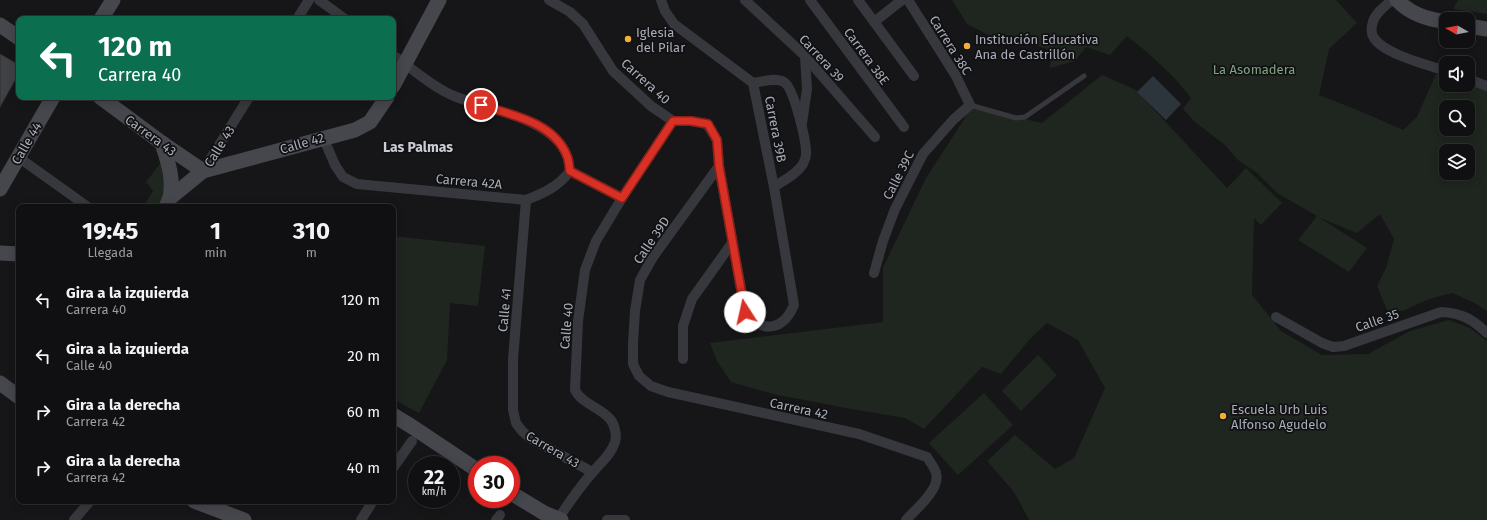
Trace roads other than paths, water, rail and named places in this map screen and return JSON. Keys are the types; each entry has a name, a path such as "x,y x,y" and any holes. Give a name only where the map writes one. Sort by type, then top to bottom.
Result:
{"street":[{"path":"103,16 114,0"},
{"path":"299,16 309,0"},
{"path":"319,0 341,16"},
{"path":"396,72 399,59 439,0"},
{"name":"Carrera 40","path":"548,0 570,12 583,24 614,70 651,106 673,121 691,121 708,124 717,140 719,166 745,312"},
{"name":"Carrera 39B","path":"661,0 665,11 674,24 753,83 774,187 794,305 790,315 782,323 771,327 761,326 751,320 745,312"},
{"name":"Carrera 39","path":"745,0 805,57 875,137"},
{"name":"Carrera 38E","path":"810,0 904,127"},
{"path":"858,0 914,76"},
{"path":"874,22 902,0"},
{"name":"Carrera 38C","path":"908,0 956,76 970,105"},
{"path":"1392,0 1378,13 1372,25 1372,36 1385,48 1410,60 1439,69"},
{"path":"1396,0 1409,11 1423,17 1439,20"},
{"path":"0,25 16,36"},
{"path":"1475,27 1487,29"},
{"path":"802,125 807,89 805,57"},
{"path":"399,59 416,73 453,96 536,124 553,136 562,146 568,157 570,171 622,198"},
{"path":"753,83 777,80 785,83 790,90 802,125 806,156 798,170 774,187"},
{"path":"1475,82 1487,86"},
{"name":"Calle 44","path":"0,189 51,100"},
{"name":"Carrera 43","path":"104,100 203,171"},
{"name":"Calle 43","path":"168,202 203,171 247,100"},
{"name":"Calle 42","path":"203,171 323,137 355,130 370,122 385,100"},
{"name":"Calle 39C","path":"874,273 883,241 895,209 923,154 953,120 970,105"},
{"name":"Calle 40","path":"559,520 592,472 612,450 616,441 612,420 601,410 579,397 575,390 578,321 585,270 596,241 622,198 673,121"},
{"name":"Carrera 42A","path":"323,137 335,165 343,177 357,184 526,200 550,191 563,181 570,171"},
{"path":"162,143 171,171 172,186 168,202"},
{"path":"18,157 84,204"},
{"name":"Calle 39D","path":"633,364 635,311 640,280 653,257 719,166"},
{"name":"Calle 41","path":"516,423 513,410 513,359 526,200"},
{"path":"684,359 683,326 692,300 732,243"},
{"path":"0,252 16,254"},
{"name":"Calle 35","path":"1276,317 1322,343 1333,347 1344,346 1441,312 1453,312 1464,316 1476,323 1487,333"},
{"name":"Carrera 42","path":"633,364 639,376 651,386 668,392 859,434 927,457 937,479 930,495 906,520"},
{"path":"0,383 16,395"},
{"path":"396,418 468,464"},
{"name":"Carrera 43","path":"516,423 530,438 592,472"},
{"path":"396,464 412,442"},
{"path":"520,498 559,520"},
{"path":"74,520 87,504"},
{"path":"202,504 244,520"},
{"path":"361,520 371,504"},
{"path":"609,520 625,520"}],"lane":[{"path":"970,105 1016,118 1025,118 1084,76"}],"place":[{"name":"Iglesia del Pilar","path":"628,39"},
{"name":"Institución Educativa Ana de Castrillón","path":"967,46"},
{"name":"Escuela Urb Luis Alfonso Agudelo","path":"1223,416"}],"district":[{"name":"Las Palmas","path":"418,147"}],"park label":[{"name":"La Asomadera","path":"1254,69"}]}
